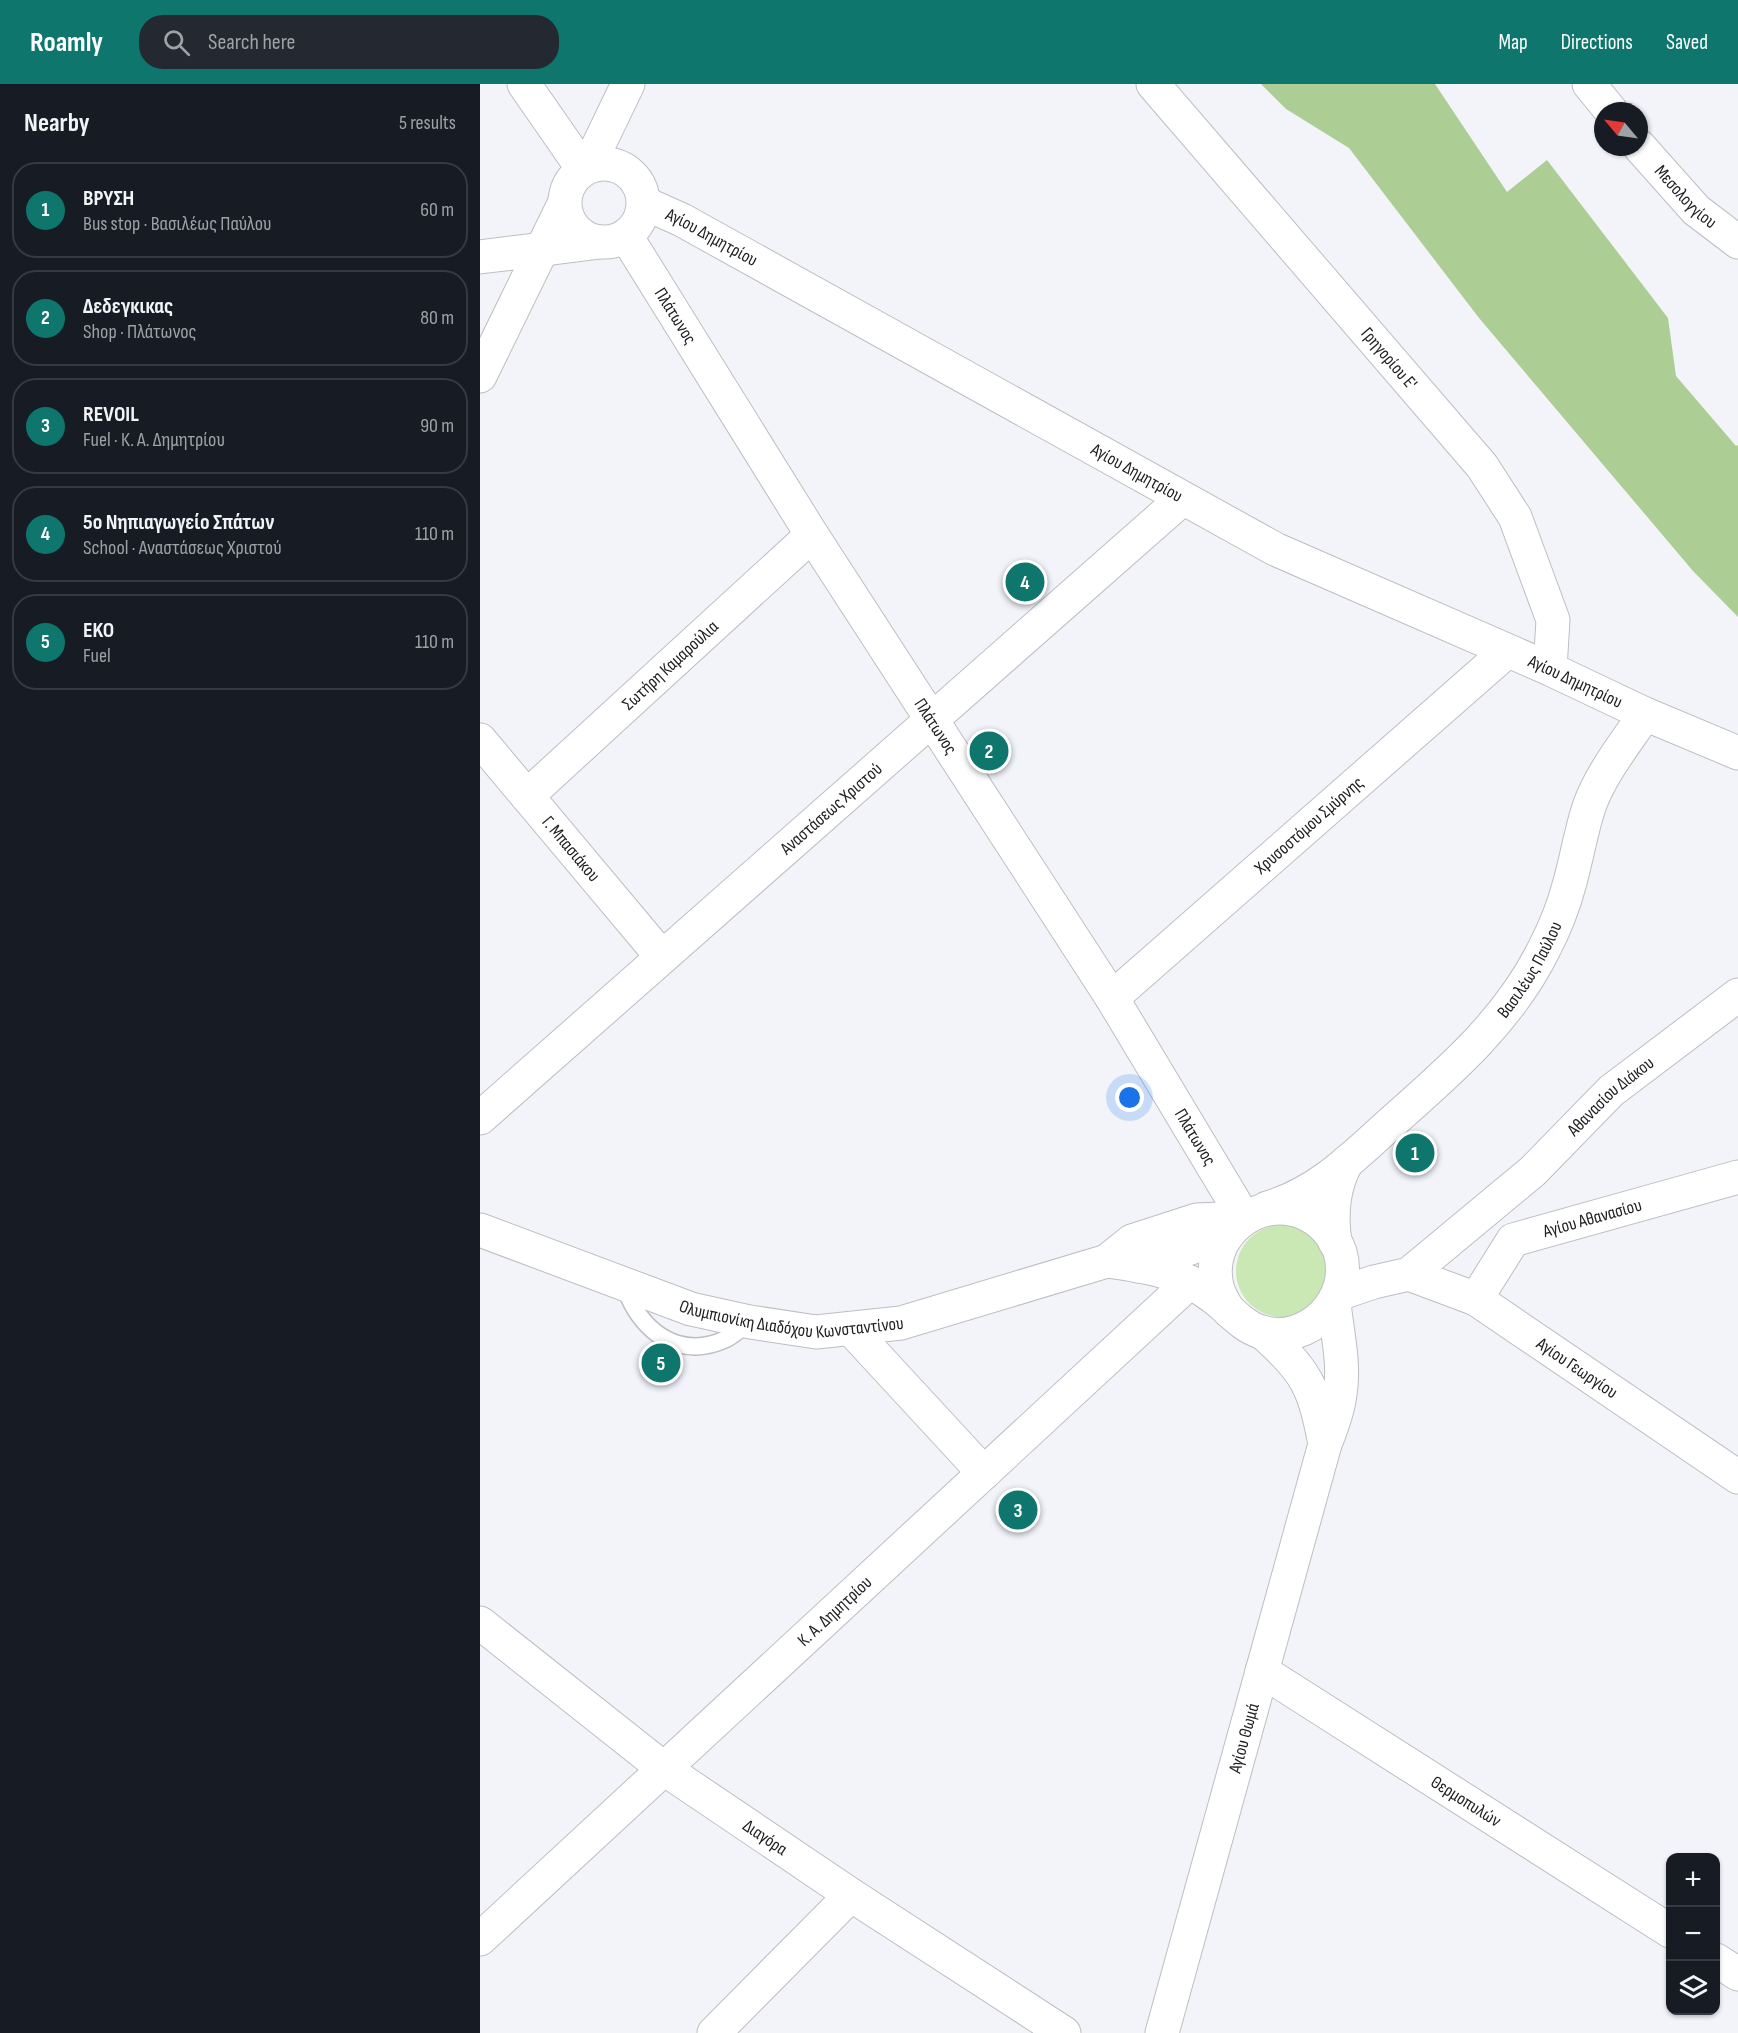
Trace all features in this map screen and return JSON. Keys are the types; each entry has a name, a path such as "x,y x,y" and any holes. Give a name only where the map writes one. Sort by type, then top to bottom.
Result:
{"street":[{"path":"524,84 586,168"},
{"path":"613,239 589,239 571,225 564,204 565,194 570,184 586,168 628,84"},
{"name":"Γρηγορίου Ε'","path":"1153,84 1482,466 1515,517 1553,620 1550,669"},
{"path":"1589,84 1604,102"},
{"name":"Μεσολογγίου","path":"1647,156 1696,210 1738,242"},
{"path":"480,257 613,239 636,227 644,202 642,190 635,178 628,171 609,164 586,168"},
{"name":"Αγίου Δημητρίου","path":"644,202 682,220 1275,549 1506,652 1550,669 1645,714"},
{"path":"480,376 564,204"},
{"name":"Πλάτωνος","path":"613,239 812,535 1112,998 1246,1221"},
{"name":"Αναστάσεως Χριστού","path":"480,1118 1182,499"},
{"name":"Σωτήρη Καμαρούλια","path":"527,796 812,535"},
{"name":"Χρυσοστόμου Σμύρνης","path":"1112,998 1506,652"},
{"path":"1645,714 1725,748 1738,763"},
{"name":"Βασιλέως Παύλου","path":"1197,1220 1246,1221 1314,1188 1347,1162 1465,1056 1491,1027 1522,986 1544,950 1570,883 1589,809 1598,785 1645,714"},
{"name":"Γ. Μπασιάκου","path":"480,740 662,957"},
{"name":"Αθανασίου Διάκου","path":"1335,1300 1347,1291 1409,1274 1533,1171 1611,1091 1738,995"},
{"path":"1123,1263 1158,1269 1190,1282 1215,1299 1238,1320 1262,1332 1287,1334 1309,1327 1327,1313 1342,1281 1342,1267 1332,1212 1341,1172 1347,1162"},
{"name":"Αγίου Αθανασίου","path":"1513,1240 1738,1177"},
{"path":"1476,1299 1513,1240 1492,1205"},
{"path":"1229,1311 1217,1287 1216,1274 1220,1248 1246,1221 1282,1207 1308,1214 1319,1221 1349,1264 1374,1282"},
{"name":"Ολυμπιονίκη Διαδόχου Κωνσταντίνου","path":"1123,1263 1132,1241 1197,1220"},
{"name":"Ολυμπιονίκη Διαδόχου Κωνσταντίνου","path":"480,1230 691,1309 750,1322 816,1332 901,1323 1123,1263 1246,1221"},
{"name":"Αγίου Γεωργίου","path":"1409,1274 1476,1299 1738,1477"},
{"name":"Κ. Α. Δημητρίου","path":"480,1939 1190,1282"},
{"name":"Αγίου Θωμά","path":"1162,2033 1325,1444 1335,1419 1341,1392 1341,1365 1335,1300"},
{"path":"850,1329 984,1473"},
{"name":"Αγίου Θωμά","path":"1262,1332 1300,1369 1307,1380 1319,1412 1325,1444"},
{"name":"Διαγόρα","path":"480,1623 663,1768 851,1895 1065,2033"},
{"name":"Θερμοπυλών","path":"1262,1671 1666,1928"},
{"path":"714,2033 851,1895"},
{"path":"1718,1961 1738,1974"}],"green space":[{"path":"1261,84 1435,84 1507,192 1547,160 1668,318 1676,376 1736,446 1738,445 1738,617 1693,571 1479,318 1349,148 1286,109"},
{"path":"1282,1225 1299,1229 1314,1239 1324,1254 1328,1271 1324,1288 1314,1303 1299,1313 1282,1317 1265,1313 1250,1303 1240,1288 1236,1271 1240,1254 1250,1239 1265,1229"}],"place":[{"name":"5ο Νηπιαγωγείο Σπάτων","path":"1025,582"},
{"name":"Δεδεγκικας","path":"989,751"},
{"name":"ΒΡΥΣΗ","path":"1415,1153"},
{"name":"EKO","path":"661,1363"},
{"name":"REVOIL","path":"1018,1510"}]}
